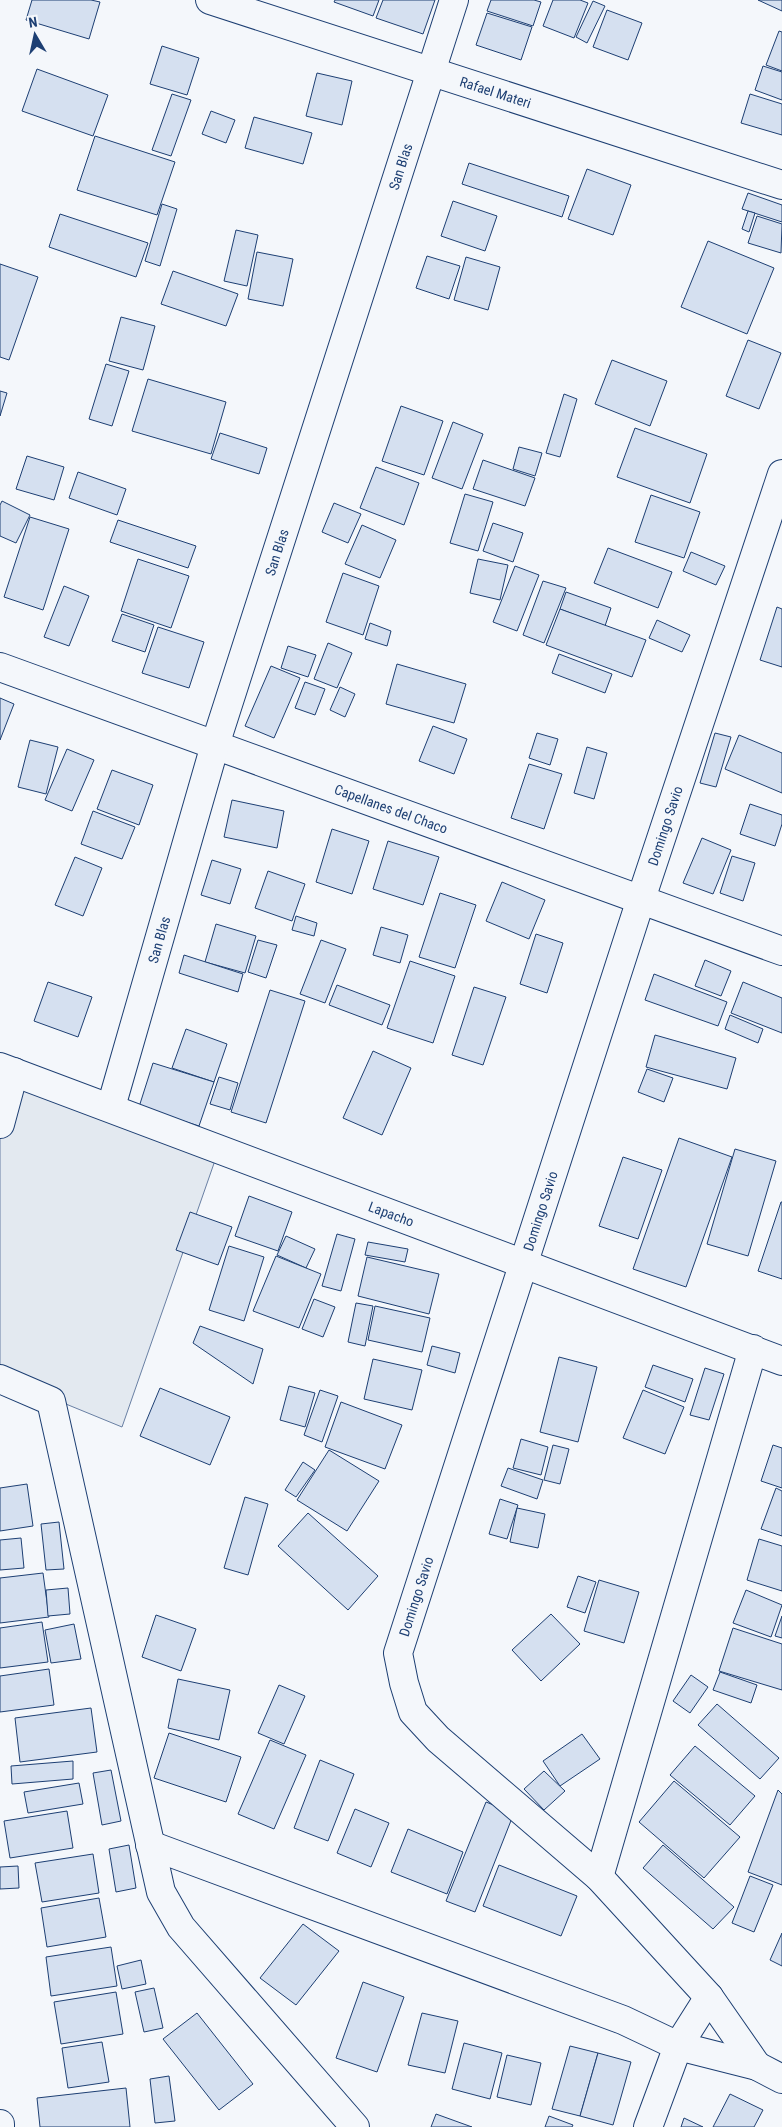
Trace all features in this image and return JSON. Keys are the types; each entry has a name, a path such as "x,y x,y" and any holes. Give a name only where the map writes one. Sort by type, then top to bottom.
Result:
{"street":[{"name":"Rafael Materi","path":"210,0 432,70 782,185"},
{"name":"San Blas","path":"111,1107 215,745 454,0"},
{"name":"Domingo Savio","path":"757,2066 709,1998 599,1877 438,1739 413,1712 404,1683 398,1653 641,899 782,474"},
{"name":"Capellanes del Chaco","path":"0,668 782,951"},
{"name":"Lapacho","path":"7,1069 782,1361"},
{"path":"0,1124 7,1069"},
{"path":"599,1877 753,1350"},
{"path":"0,1379 51,1401 161,1892 181,1928 355,2127"},
{"path":"150,1845 623,2020 678,2046 757,2066 782,2079"},
{"path":"648,2127 678,2046 709,1998"}],"shaded area":[{"path":"14,1072 219,1149 122,1427 0,1377 0,1124"}],"building":[{"path":"32,0 91,0 100,2 89,39 26,20"},
{"path":"335,0 379,0 373,16 334,2"},
{"path":"383,0 435,0 423,34 376,18"},
{"path":"491,0 534,0 541,2 533,26 487,11"},
{"path":"553,0 580,0 588,3 574,38 543,26"},
{"path":"758,0 782,0 782,11"},
{"path":"593,1 605,6 587,43 576,37"},
{"path":"607,10 642,23 628,60 593,47"},
{"path":"487,13 532,27 521,60 476,45"},
{"path":"779,31 782,32 782,71 766,65"},
{"path":"162,46 199,58 187,95 150,84"},
{"path":"763,66 782,72 782,100 755,90"},
{"path":"37,69 108,95 93,136 22,111"},
{"path":"317,73 352,81 342,125 306,116"},
{"path":"172,94 191,100 171,156 152,150"},
{"path":"750,94 782,104 782,135 741,123"},
{"path":"211,111 235,120 226,143 202,134"},
{"path":"254,117 312,133 303,164 245,148"},
{"path":"95,136 175,162 157,215 77,190"},
{"path":"469,163 569,196 562,217 462,184"},
{"path":"587,169 631,185 613,235 568,219"},
{"path":"748,193 782,205 782,222 742,209"},
{"path":"453,201 497,216 485,251 441,236"},
{"path":"162,204 177,209 160,266 145,261"},
{"path":"748,211 755,213 749,232 742,229"},
{"path":"60,214 148,243 136,277 49,247"},
{"path":"757,216 782,224 781,253 748,243"},
{"path":"236,230 258,235 247,286 224,281"},
{"path":"708,241 774,268 747,334 681,307"},
{"path":"257,252 293,259 283,306 248,299"},
{"path":"427,256 460,266 449,299 416,288"},
{"path":"466,257 500,267 488,310 454,300"},
{"path":"0,264 38,277 9,360 0,357"},
{"path":"173,271 238,294 226,326 161,304"},
{"path":"121,317 155,326 143,370 109,361"},
{"path":"748,340 781,353 759,409 726,396"},
{"path":"612,360 667,381 650,426 595,404"},
{"path":"106,364 129,371 112,426 89,419"},
{"path":"148,379 226,402 211,454 132,431"},
{"path":"0,391 7,393 0,416"},
{"path":"564,394 577,399 560,457 546,453"},
{"path":"401,406 443,421 424,475 382,461"},
{"path":"453,422 483,434 462,489 432,478"},
{"path":"635,428 707,454 690,503 617,477"},
{"path":"220,433 267,448 259,474 211,459"},
{"path":"519,447 542,453 535,476 513,469"},
{"path":"27,456 64,467 54,500 16,489"},
{"path":"483,460 535,478 525,506 473,489"},
{"path":"376,467 419,483 404,525 360,508"},
{"path":"78,472 126,489 117,515 69,498"},
{"path":"465,494 493,502 478,551 450,543"},
{"path":"651,495 700,512 684,558 635,542"},
{"path":"2,501 30,515 16,543 0,536 0,505"},
{"path":"334,503 361,514 348,543 322,532"},
{"path":"30,517 69,529 43,610 4,597"},
{"path":"118,520 196,546 188,568 110,542"},
{"path":"493,523 523,533 513,562 483,551"},
{"path":"362,525 396,540 380,578 345,564"},
{"path":"608,548 672,572 658,608 594,583"},
{"path":"691,552 725,566 716,585 683,571"},
{"path":"138,559 189,576 171,628 121,611"},
{"path":"478,559 508,565 500,600 470,593"},
{"path":"515,566 539,575 517,631 493,622"},
{"path":"343,573 379,586 363,635 326,622"},
{"path":"543,581 566,588 544,643 523,635"},
{"path":"64,586 89,596 69,646 44,637"},
{"path":"566,592 611,608 605,626 560,609"},
{"path":"777,607 782,609 782,667 760,660"},
{"path":"560,609 646,640 632,677 546,645"},
{"path":"122,614 154,625 145,652 112,641"},
{"path":"657,620 690,635 682,652 649,638"},
{"path":"370,623 391,631 387,646 365,639"},
{"path":"158,627 204,642 189,688 142,673"},
{"path":"328,643 352,653 337,688 314,679"},
{"path":"288,646 316,655 308,677 281,668"},
{"path":"559,654 612,674 605,693 552,673"},
{"path":"397,664 466,684 454,723 386,704"},
{"path":"271,666 300,678 274,738 245,726"},
{"path":"305,682 325,689 315,715 295,708"},
{"path":"340,687 355,694 345,717 330,710"},
{"path":"0,698 14,704 0,740"},
{"path":"433,726 467,739 454,774 419,761"},
{"path":"537,733 558,739 550,765 529,758"},
{"path":"715,733 731,737 716,787 700,783"},
{"path":"739,735 782,753 782,793 725,769"},
{"path":"30,740 58,747 46,794 18,787"},
{"path":"587,747 607,753 594,799 574,793"},
{"path":"67,749 94,760 72,811 45,800"},
{"path":"529,764 562,774 544,829 511,818"},
{"path":"112,770 153,785 139,825 97,809"},
{"path":"232,800 284,811 277,848 224,837"},
{"path":"750,804 782,815 782,824 775,846 740,834"},
{"path":"93,811 135,827 122,859 81,844"},
{"path":"332,829 369,841 352,894 316,882"},
{"path":"702,838 731,850 713,894 683,883"},
{"path":"388,841 439,857 423,905 373,889"},
{"path":"732,856 755,863 743,901 720,893"},
{"path":"75,857 102,868 83,916 55,905"},
{"path":"212,860 241,869 230,904 201,895"},
{"path":"268,871 305,884 292,921 255,908"},
{"path":"502,882 545,900 529,939 486,921"},
{"path":"440,893 476,905 455,968 419,957"},
{"path":"296,916 317,923 314,936 292,930"},
{"path":"216,924 256,936 245,973 205,962"},
{"path":"381,927 408,935 400,963 373,955"},
{"path":"536,934 563,943 547,993 520,984"},
{"path":"258,940 277,945 266,978 248,972"},
{"path":"321,940 346,949 325,1003 300,994"},
{"path":"184,955 243,974 238,992 179,973"},
{"path":"705,960 731,971 721,996 695,986"},
{"path":"410,961 455,976 433,1043 387,1028"},
{"path":"654,974 727,1002 718,1026 645,1000"},
{"path":"48,982 92,997 78,1037 34,1021"},
{"path":"743,982 782,998 782,1033 731,1013"},
{"path":"337,985 390,1005 382,1025 329,1005"},
{"path":"474,987 506,997 483,1065 452,1055"},
{"path":"270,990 305,1001 266,1123 231,1112"},
{"path":"730,1015 763,1029 758,1043 725,1029"},
{"path":"186,1029 227,1044 214,1082 172,1068"},
{"path":"655,1035 736,1058 727,1089 646,1067"},
{"path":"373,1051 411,1068 382,1135 343,1118"},
{"path":"153,1063 214,1082 199,1126 139,1107"},
{"path":"647,1069 673,1078 664,1102 638,1092"},
{"path":"219,1077 238,1083 230,1110 210,1104"},
{"path":"679,1138 732,1157 686,1287 633,1269"},
{"path":"735,1149 776,1161 748,1256 707,1244"},
{"path":"623,1157 662,1170 638,1239 599,1226"},
{"path":"249,1196 292,1212 278,1251 235,1236"},
{"path":"782,1202 782,1279 758,1271"},
{"path":"190,1212 232,1227 218,1265 176,1250"},
{"path":"337,1234 355,1239 341,1291 322,1286"},
{"path":"286,1236 315,1249 306,1268 277,1255"},
{"path":"368,1242 408,1249 405,1262 365,1255"},
{"path":"229,1246 264,1257 244,1321 209,1310"},
{"path":"276,1256 321,1274 299,1328 253,1311"},
{"path":"367,1257 439,1274 429,1314 358,1296"},
{"path":"314,1299 335,1307 323,1337 302,1329"},
{"path":"356,1303 373,1306 365,1346 348,1342"},
{"path":"375,1306 430,1318 422,1352 368,1340"},
{"path":"200,1326 263,1349 253,1384 193,1343"},
{"path":"432,1346 460,1353 455,1373 427,1365"},
{"path":"559,1357 597,1367 578,1442 540,1432"},
{"path":"373,1359 422,1370 412,1410 364,1399"},
{"path":"653,1365 693,1379 685,1402 645,1387"},
{"path":"705,1368 724,1374 709,1420 690,1415"},
{"path":"289,1386 315,1393 305,1427 280,1420"},
{"path":"160,1388 230,1417 210,1465 140,1436"},
{"path":"320,1390 338,1396 322,1442 304,1435"},
{"path":"643,1390 684,1407 665,1454 623,1438"},
{"path":"341,1402 402,1425 385,1469 325,1447"},
{"path":"521,1439 548,1447 541,1475 513,1468"},
{"path":"553,1445 569,1449 560,1484 544,1480"},
{"path":"773,1445 782,1448 782,1488 761,1481"},
{"path":"329,1450 379,1481 347,1531 297,1500"},
{"path":"303,1462 315,1470 296,1497 285,1490"},
{"path":"508,1468 543,1480 537,1499 501,1486"},
{"path":"27,1484 33,1526 0,1531 0,1488"},
{"path":"776,1488 782,1491 782,1536 761,1529"},
{"path":"245,1497 268,1504 248,1575 224,1568"},
{"path":"500,1499 518,1505 507,1539 489,1534"},
{"path":"517,1508 545,1514 538,1548 510,1542"},
{"path":"308,1513 378,1576 348,1610 278,1546"},
{"path":"59,1522 64,1569 46,1570 41,1524"},
{"path":"21,1538 24,1568 0,1570 0,1540"},
{"path":"759,1539 782,1546 782,1591 747,1580"},
{"path":"43,1573 49,1617 0,1623 0,1578"},
{"path":"578,1576 596,1582 585,1613 567,1607"},
{"path":"599,1580 639,1592 624,1643 584,1631"},
{"path":"68,1588 70,1614 48,1616 46,1590"},
{"path":"746,1590 782,1605 771,1637 733,1623"},
{"path":"551,1614 580,1644 541,1681 512,1650"},
{"path":"156,1615 196,1629 181,1671 142,1657"},
{"path":"782,1616 782,1638 775,1636"},
{"path":"42,1622 48,1662 0,1668 0,1628"},
{"path":"74,1624 81,1659 51,1663 45,1630"},
{"path":"733,1628 782,1644 782,1690 719,1671"},
{"path":"49,1669 54,1705 0,1712 0,1676"},
{"path":"720,1672 757,1685 751,1703 713,1690"},
{"path":"691,1675 708,1687 690,1713 673,1701"},
{"path":"178,1679 230,1690 219,1740 168,1728"},
{"path":"279,1685 305,1696 284,1744 258,1733"},
{"path":"717,1704 779,1758 760,1779 698,1725"},
{"path":"91,1708 97,1752 20,1762 15,1718"},
{"path":"169,1733 241,1757 226,1802 154,1778"},
{"path":"582,1734 600,1759 560,1786 543,1761"},
{"path":"270,1740 306,1755 274,1829 238,1814"},
{"path":"695,1746 755,1796 730,1825 670,1775"},
{"path":"320,1760 354,1774 328,1841 294,1828"},
{"path":"73,1761 73,1779 12,1784 11,1766"},
{"path":"111,1770 121,1821 102,1825 93,1773"},
{"path":"544,1771 565,1791 544,1810 524,1789"},
{"path":"674,1781 740,1837 704,1878 639,1822"},
{"path":"79,1783 83,1804 28,1813 24,1792"},
{"path":"778,1790 782,1794 782,1885 748,1872"},
{"path":"486,1802 514,1813 475,1912 446,1901"},
{"path":"355,1809 389,1823 371,1867 337,1853"},
{"path":"67,1811 73,1848 10,1858 4,1821"},
{"path":"408,1829 463,1852 447,1894 391,1872"},
{"path":"129,1845 136,1888 116,1892 109,1849"},
{"path":"663,1845 734,1907 713,1929 643,1868"},
{"path":"93,1854 99,1893 42,1902 35,1863"},
{"path":"499,1865 577,1896 561,1936 483,1906"},
{"path":"18,1866 19,1888 0,1889 0,1867"},
{"path":"750,1876 773,1885 754,1932 732,1923"},
{"path":"99,1898 106,1937 47,1947 41,1908"},
{"path":"303,1924 339,1951 296,2005 260,1978"},
{"path":"782,1933 782,1966 770,1960"},
{"path":"111,1947 117,1986 51,1996 46,1957"},
{"path":"141,1960 146,1984 122,1989 117,1966"},
{"path":"363,1982 404,1997 377,2072 336,2058"},
{"path":"154,1988 163,2028 144,2032 135,1992"},
{"path":"116,1992 123,2034 61,2044 54,2002"},
{"path":"197,2013 253,2084 219,2110 163,2039"},
{"path":"422,2013 458,2021 445,2073 408,2065"},
{"path":"102,2042 109,2082 68,2088 62,2048"},
{"path":"464,2043 502,2053 490,2099 452,2089"},
{"path":"570,2046 598,2053 580,2116 552,2109"},
{"path":"598,2053 631,2062 613,2125 580,2116"},
{"path":"507,2055 541,2063 531,2105 497,2097"},
{"path":"169,2076 175,2121 155,2123 150,2079"},
{"path":"126,2088 130,2127 40,2127 37,2098"},
{"path":"730,2094 763,2110 754,2127 713,2127"},
{"path":"436,2114 472,2127 431,2127"},
{"path":"549,2116 573,2125 572,2127 545,2127"},
{"path":"684,2118 703,2127 681,2127"}]}
